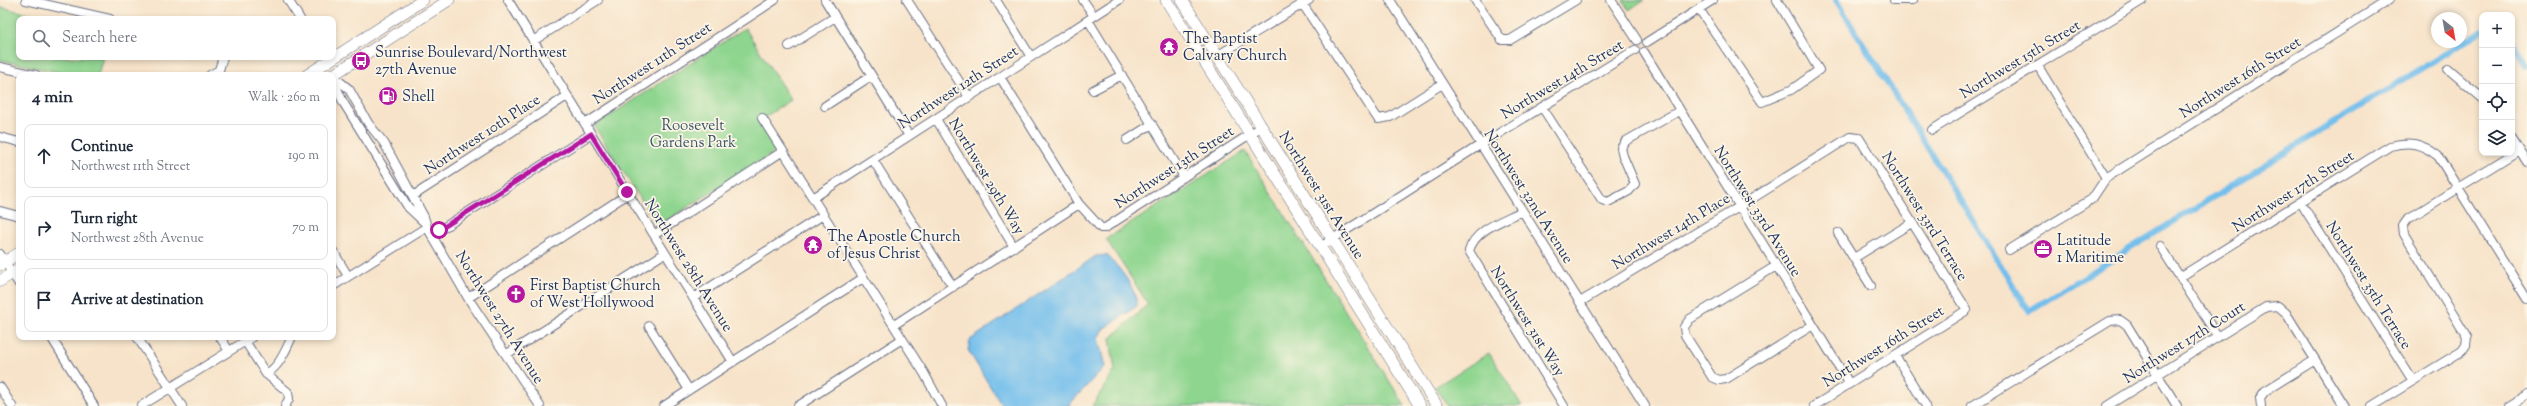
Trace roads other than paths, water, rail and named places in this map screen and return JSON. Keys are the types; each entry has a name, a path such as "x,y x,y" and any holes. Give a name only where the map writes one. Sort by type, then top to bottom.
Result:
{"main road":[{"path":"336,53 423,0"},
{"path":"336,74 449,0"},
{"name":"Northwest 31st Avenue","path":"1166,0 1420,406"},
{"name":"Northwest 31st Avenue","path":"1182,0 1437,406"},
{"path":"1193,43 1216,56"},
{"path":"310,72 324,60"},
{"path":"2,260 16,254"},
{"path":"0,281 16,271"}],"street":[{"path":"26,0 97,16"},
{"path":"288,0 298,16"},
{"name":"Northwest 28th Avenue","path":"508,0 733,362"},
{"path":"533,41 598,0"},
{"name":"Northwest 11th Street","path":"585,124 775,0"},
{"path":"825,0 909,136"},
{"name":"Northwest 29th Way","path":"907,0 969,97"},
{"path":"996,0 1031,57"},
{"path":"1083,0 1091,18 1122,74 1184,177"},
{"name":"Northwest 12th Street","path":"813,198 1119,0"},
{"name":"Northwest 32nd Avenue","path":"1390,0 1645,406"},
{"path":"1474,0 1502,40 1510,40 1576,0"},
{"path":"1611,0 1636,40"},
{"path":"1648,42 1713,0"},
{"path":"1699,9 1762,102 1791,90 1819,70 1777,0"},
{"path":"1896,1 1913,0"},
{"name":"Northwest 15th Street","path":"1932,130 2143,0"},
{"name":"Northwest 16th Street","path":"2106,178 2389,0"},
{"path":"1216,56 1304,1 1378,119 1390,116 1442,84"},
{"path":"789,46 835,17"},
{"path":"1636,40 1641,38 1648,42"},
{"path":"1636,40 1634,46 1635,50 1644,52 1648,49 1648,42"},
{"name":"Northwest 14th Street","path":"1320,247 1480,145 1635,50"},
{"name":"Northwest 33rd Avenue","path":"1644,52 1679,111 1850,383"},
{"path":"215,72 218,70 222,60"},
{"name":"Northwest 27th Avenue","path":"324,60 331,72"},
{"path":"2009,250 2092,199 2106,178 2038,66"},
{"path":"0,67 22,72"},
{"path":"2448,69 2479,95"},
{"path":"1093,90 1122,74"},
{"path":"825,106 871,76"},
{"path":"894,325 1080,204 1000,77"},
{"name":"Northwest 27th Avenue","path":"336,78 349,89 368,123 384,143 426,225 468,298 507,354 540,406"},
{"name":"Northwest 27th Avenue","path":"336,84 343,102 408,207 426,225"},
{"name":"Northwest 10th Place","path":"412,196 567,96"},
{"path":"1542,107 1602,200 1608,202 1629,191 1635,184 1623,156 1622,148 1626,141 1679,111"},
{"path":"762,118 894,325 940,404 931,406"},
{"name":"Northwest 29th Way","path":"936,119 1014,248"},
{"path":"1127,140 1152,124"},
{"name":"Northwest 13th Street","path":"1080,204 1101,228 1105,228 1261,127"},
{"path":"432,235 591,134"},
{"name":"Northwest 14th Place","path":"1580,302 1850,137 1859,138"},
{"path":"0,138 16,141"},
{"name":"Northwest 33rd Terrace","path":"1859,138 1967,310"},
{"name":"Northwest 17th Street","path":"2180,278 2390,146 2413,142 2424,146 2438,156 2458,188"},
{"path":"2515,142 2527,162"},
{"path":"2372,406 2462,351 2466,344 2467,338 2404,234 2403,226 2408,219 2520,150"},
{"path":"654,235 783,152"},
{"path":"872,160 953,287"},
{"path":"2458,188 2527,299"},
{"path":"468,298 628,194"},
{"name":"Northwest 35th Terrace","path":"2301,203 2413,381"},
{"path":"0,211 16,215"},
{"name":"Northwest 31st Way","path":"1522,211 1482,233 1472,241 1469,251 1564,406"},
{"path":"693,298 823,215"},
{"path":"1854,258 1913,222"},
{"path":"336,284 426,225"},
{"path":"1838,233 1871,286"},
{"path":"2160,246 2218,337"},
{"path":"507,354 665,253"},
{"path":"336,256 348,276"},
{"path":"2,260 16,271"},
{"path":"1776,266 1690,319 1684,327 1685,335 1712,377 1719,380 1726,379 1813,325"},
{"path":"664,406 863,278"},
{"name":"Northwest 17th Court","path":"2107,406 2266,307 2278,306 2286,313 2315,360"},
{"name":"Northwest 16th Street","path":"1814,406 1967,310"},
{"path":"1972,406 2110,321 2120,320 2127,325 2177,406"},
{"path":"649,326 689,390"},
{"path":"798,406 902,339"},
{"path":"53,340 94,406"},
{"path":"139,340 182,406"},
{"path":"222,340 229,351"},
{"path":"140,406 247,340"},
{"path":"249,340 266,374 288,392 289,399 285,406"},
{"path":"266,374 274,370 280,362 291,340"},
{"path":"1895,355 1926,406"},
{"path":"2261,402 2265,391 2315,360 2344,406"},
{"path":"0,387 12,406"},
{"path":"2509,406 2527,395"}],"water":[{"path":"1107,255 1122,272 1130,285 1134,292 1137,306 1103,329 1098,338 1105,366 1068,406 1002,406 968,350 970,340 1096,256"}],"waterway":[{"path":"1836,0 2029,311 2479,33"},
{"path":"2515,47 2527,66"}],"place":[{"name":"The Baptist Calvary Church","path":"1169,47"},
{"name":"Sunrise Boulevard/Northwest 27th Avenue","path":"361,61"},
{"name":"Shell","path":"388,96"},
{"name":"The Apostle Church of Jesus Christ","path":"813,245"},
{"name":"Latitude 1 Maritime","path":"2043,249"},
{"name":"First Baptist Church of West Hollywood","path":"516,294"}],"park label":[{"name":"Roosevelt Gardens Park","path":"693,134"}]}
